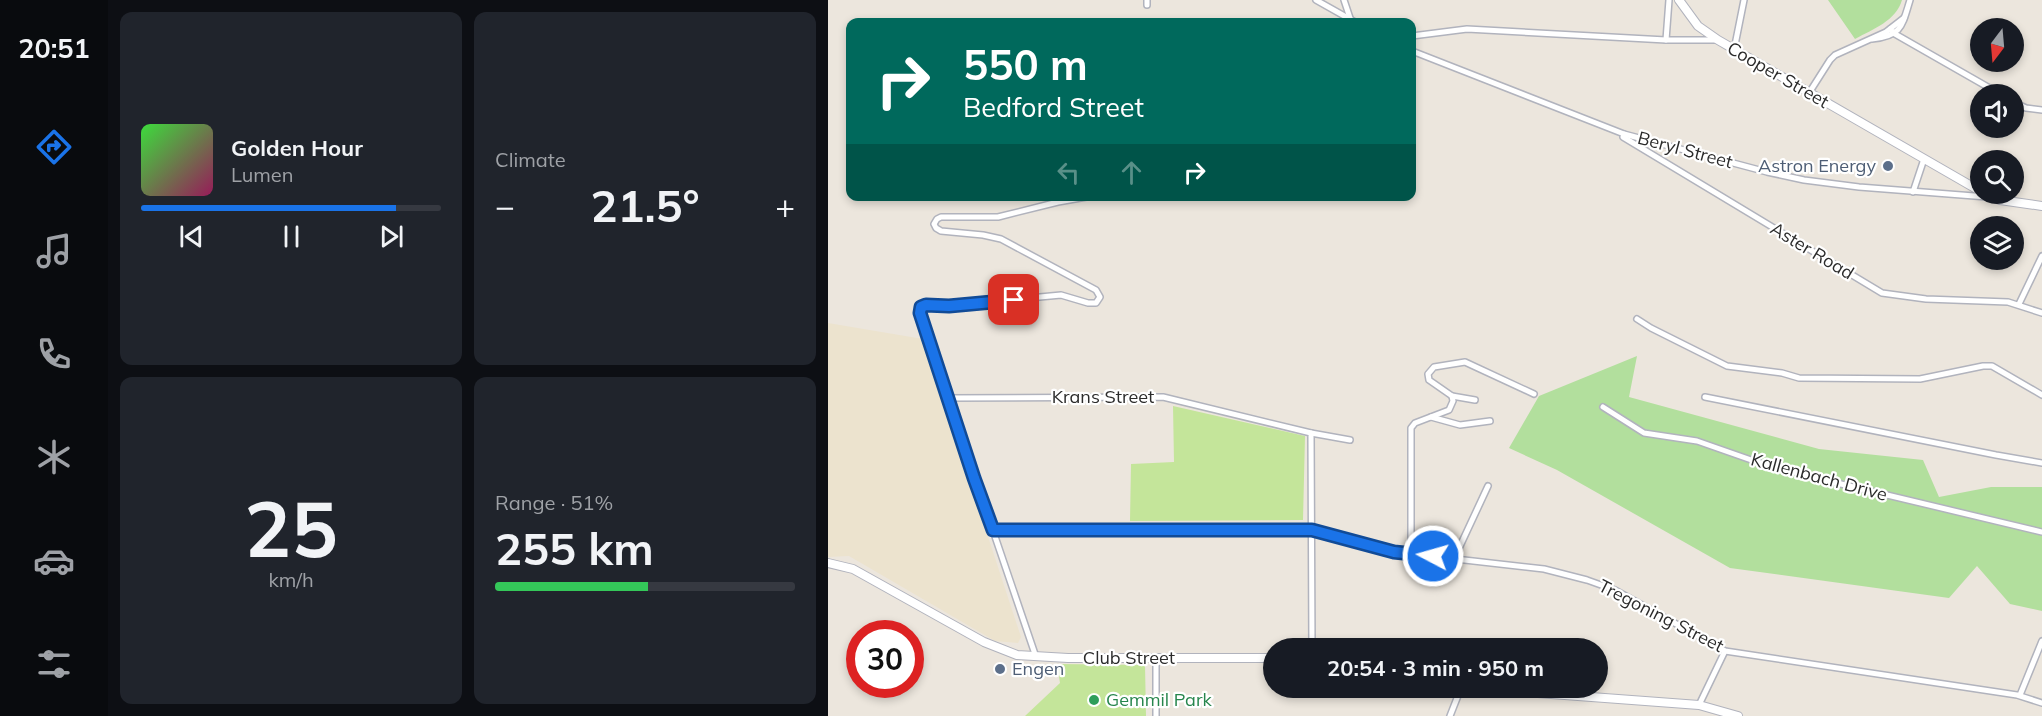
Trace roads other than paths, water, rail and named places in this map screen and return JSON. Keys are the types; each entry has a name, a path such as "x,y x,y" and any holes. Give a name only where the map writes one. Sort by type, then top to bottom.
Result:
{"main road":[{"path":"1679,0 1698,26 1718,40"},
{"name":"Cooper Street","path":"1718,40 1970,185"},
{"name":"Beryl Street","path":"2024,202 2042,206"},
{"name":"Club Street","path":"828,562 861,573 998,649 1017,655 1263,658"},
{"path":"1601,698 1699,705 1738,716"}],"street":[{"path":"1316,0 1346,18"},
{"path":"1344,0 1351,18"},
{"path":"1666,40 1669,0"},
{"path":"1734,50 1744,0"},
{"path":"1809,93 1835,55 1894,30 1904,18 1910,0"},
{"name":"Cooper Street","path":"1416,35 1467,29 1666,40 1718,40"},
{"path":"1894,30 1910,42 1983,84"},
{"name":"Beryl Street","path":"1416,53 1624,136 1786,177 1913,192 1970,194"},
{"path":"2024,107 2042,110"},
{"name":"Aster Road","path":"1624,136 1882,293 1926,300 1993,301 2019,304 2042,313"},
{"path":"1913,192 1924,159"},
{"path":"1036,657 920,316 921,307 926,305 957,306 1061,296 1096,303 1100,297 1096,290 1013,244 983,235 941,231 934,224 939,218 998,217 1064,201"},
{"path":"2019,304 2042,256"},
{"path":"1637,319 1732,367 1782,373 1802,378 1911,380 1992,366 2042,395"},
{"path":"1475,400 1452,396 1429,380 1429,371 1434,367 1449,363 1468,363 1534,394"},
{"name":"Krans Street","path":"948,398 1157,396 1311,433 1350,440"},
{"path":"1411,554 1411,432 1415,423 1449,410 1453,401 1452,396"},
{"path":"1705,397 2042,463"},
{"name":"Kallenbach Drive","path":"1603,407 1644,433 1696,441 1763,464 1820,479 2042,532"},
{"path":"1431,417 1460,425 1490,422"},
{"path":"1311,433 1312,638"},
{"path":"1454,559 1488,486"},
{"name":"Tregoning Street","path":"993,530 1312,530 1394,552 1544,569 1603,585 1725,651 2020,695 2042,703"},
{"path":"2020,695 2042,641"},
{"path":"1699,705 1725,651"},
{"path":"1156,658 1156,716"},
{"path":"1450,716 1457,698"}],"place":[{"name":"Astron Energy","path":"1888,166"},
{"name":"Engen","path":"1000,669"},
{"name":"Gemmil Park","path":"1094,700"}]}
